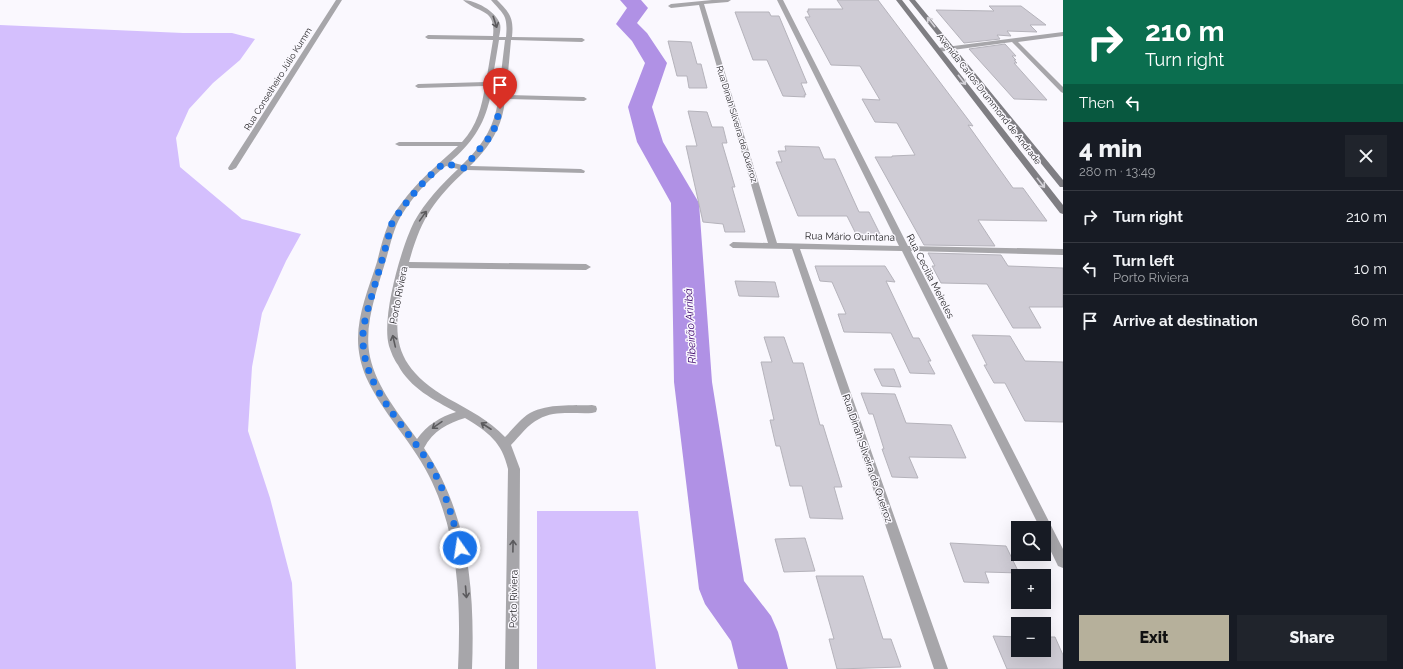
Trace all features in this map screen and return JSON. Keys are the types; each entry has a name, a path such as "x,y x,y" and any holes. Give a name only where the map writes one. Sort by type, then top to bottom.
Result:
{"main road":[{"name":"Avenida Carlos Drummond de Andrade","path":"899,0 1063,211"},
{"name":"Avenida Carlos Drummond de Andrade","path":"912,0 1063,185"}],"street":[{"name":"Rua Conselheiro Júlio Kumm","path":"232,168 339,0"},
{"path":"470,1 487,5 492,3 493,0"},
{"name":"Porto Riviera","path":"493,0 504,9 509,17 510,25 499,117 493,133 464,168 443,188 419,222 404,265 392,320 392,333 394,346 408,372 428,391 492,430 505,444 512,457 514,469 512,669"},
{"path":"671,6 728,0"},
{"name":"Rua Cecília Meireles","path":"780,0 1063,562"},
{"path":"466,669 466,595 463,562 448,506 438,480 426,458 377,389 366,364 363,340 366,317 392,223 412,195 465,144 478,124 486,96 497,24 493,15 470,1"},
{"name":"Rua Dinah Silveira de Queiroz","path":"701,3 773,246"},
{"path":"938,50 1063,34"},
{"path":"428,37 582,40"},
{"path":"1013,40 1063,91"},
{"path":"418,86 503,84"},
{"path":"486,96 584,99"},
{"path":"399,144 465,144"},
{"path":"444,163 464,168 581,171"},
{"name":"Rua Mário Quintana","path":"733,245 1063,252"},
{"name":"Rua Dinah Silveira de Queiroz","path":"795,246 941,669"},
{"path":"404,265 586,267"},
{"path":"505,444 528,422 540,414 555,410 592,409"},
{"path":"418,448 422,438 435,426 444,420 465,414"}],"shaded area":[{"path":"0,25 183,33 232,33 255,39 240,60 213,83 189,109 176,138 180,167 242,219 301,234 286,261 262,313 252,367 248,431 270,498 292,583 296,669 0,669"},
{"path":"537,511 638,511 656,669 537,669"}],"building":[{"path":"837,0 878,0 973,126 968,125 1013,188 1023,188 1047,221 978,220 995,246 924,245 875,157 915,155 897,123 875,122 862,99 880,100 860,66 831,65 805,17 810,17 807,11 809,11 808,9 843,9"},
{"path":"989,6 1021,6 1046,25 1030,25 1037,32 1007,31 1011,36 997,35 1000,39 964,43 936,10 994,11"},
{"path":"735,12 769,12 771,16 779,16 807,83 801,83 806,95 804,95 805,97 783,96 767,60 753,60"},
{"path":"668,41 691,42 697,64 701,64 707,88 689,88 687,76 677,76"},
{"path":"1005,44 1016,56 1012,56 1017,63 1014,63 1047,100 1014,99 969,49"},
{"path":"688,111 707,112 712,127 723,127 727,143 722,143 735,187 732,187 745,232 725,232 723,224 703,222 686,146 697,146"},
{"path":"785,146 819,147 824,159 835,159 859,212 869,212 881,236 857,236 847,216 798,216 776,162 782,162 778,151 786,151"},
{"path":"928,253 1001,255 1008,266 1063,268 1063,307 1029,307 1041,328 1013,328 987,284 941,283 932,266 935,266"},
{"path":"815,266 885,266 895,282 886,281 913,338 919,338 931,361 928,361 935,374 910,373 891,333 844,332 838,314 846,314 832,282 820,281"},
{"path":"735,281 775,282 779,297 739,296"},
{"path":"972,335 1010,336 1025,361 1063,362 1063,422 1025,421 1005,383 994,383 984,365 987,365"},
{"path":"764,337 784,337 793,363 803,363 820,425 823,425 842,487 834,487 843,519 810,518 802,486 790,486 780,446 776,446 770,420 774,420 761,362 772,362"},
{"path":"874,369 894,369 901,387 882,386"},
{"path":"861,393 895,394 906,423 951,425 966,458 909,457 918,478 892,477 882,449 884,449 873,414 869,414"},
{"path":"805,538 815,571 784,572 775,539"},
{"path":"950,543 1006,546 1011,556 1011,561 1013,561 1017,569 1011,569 1011,573 985,572 989,583 964,582"},
{"path":"816,576 863,576 883,639 891,639 901,667 837,669 829,639 834,639"},
{"path":"993,636 1011,637 1011,657 1051,657 1051,637 1055,637 1063,655 1063,669 1007,669"}],"waterway":[{"name":"Ribeirão Ariribá","path":"630,0 638,8 626,24 640,37 656,63 640,107 650,142 685,203 693,382 722,589 754,632 763,669"}],"route":[{"path":"460,548 448,506 438,480 426,458 377,389 371,377 366,364 364,351 364,328 392,223 401,208 421,184 444,163 464,168 493,133 499,117 500,109"}]}
